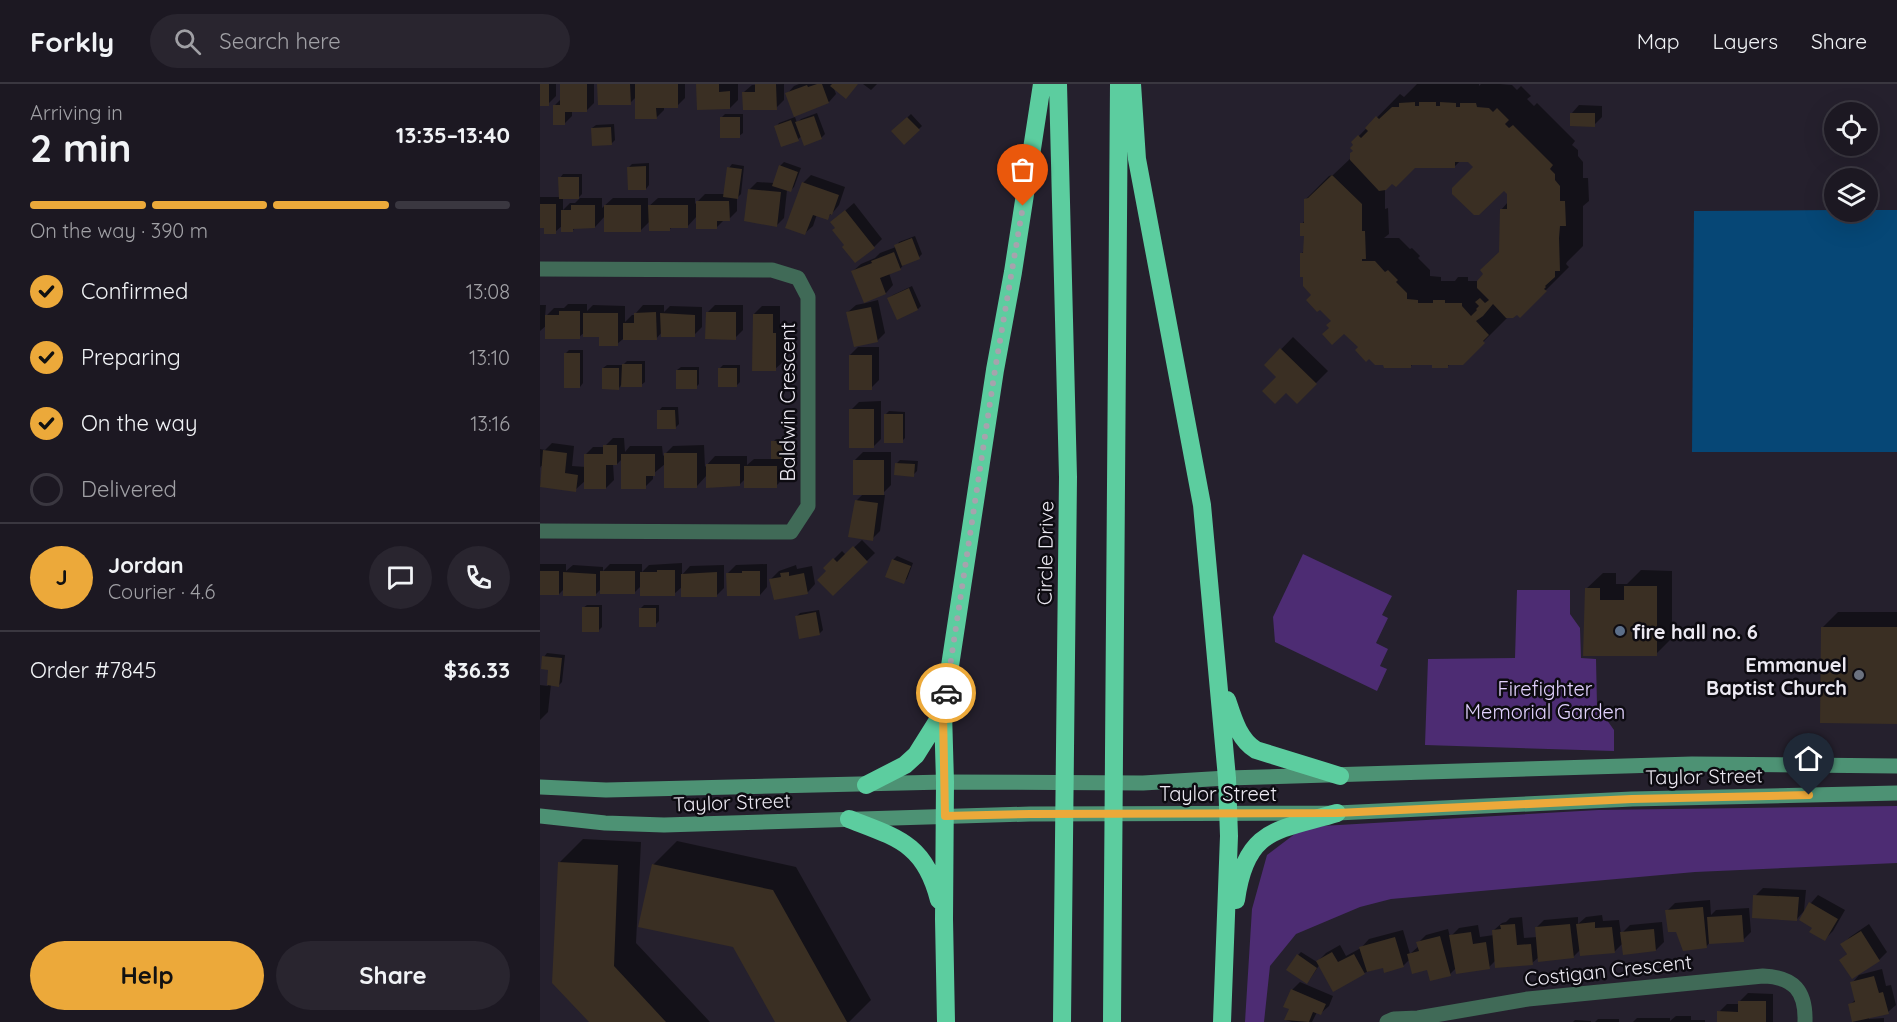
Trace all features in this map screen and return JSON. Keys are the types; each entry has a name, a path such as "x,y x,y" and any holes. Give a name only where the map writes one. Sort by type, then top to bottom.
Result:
{"highway":[{"path":"946,1022 943,712 1041,84"},
{"name":"Circle Drive","path":"1058,84 1068,477 1062,1022"},
{"path":"1112,1022 1119,84"},
{"path":"1132,84 1137,159 1202,505 1227,778 1229,836 1222,1022"},
{"path":"1214,648 1233,720 1248,746 1341,776"},
{"path":"866,785 905,765 916,755 943,712"},
{"path":"1223,994 1239,879 1252,848 1277,830 1337,813"},
{"path":"849,819 892,836 913,849 934,879 944,919"}],"main road":[{"name":"Taylor Street","path":"540,787 606,790 945,782 1143,783 1227,778 1692,764 1897,766"},
{"name":"Taylor Street","path":"540,816 605,823 664,825 1030,814 1337,813 1632,799 1897,794"}],"street":[{"name":"Baldwin Crescent","path":"540,269 772,270 798,278 808,297 808,506 791,532 540,531"},
{"name":"Costigan Crescent","path":"1387,1022 1394,1019 1418,1018 1528,999 1763,976 1779,977 1793,985 1803,996 1805,1022"}],"green space":[{"path":"1303,554 1392,596 1382,615 1388,618 1376,643 1388,649 1380,666 1387,669 1377,691 1275,642 1273,617"},
{"name":"Firefighter Memorial Garden","path":"1517,590 1570,590 1570,614 1580,628 1581,658 1596,659 1597,706 1614,730 1614,751 1425,745 1428,659 1515,658"},
{"path":"1897,806 1897,863 1695,872 1391,899 1360,907 1296,934 1270,966 1264,1022 1245,1022 1252,909 1267,855 1304,827 1598,810"}],"water":[{"path":"1824,210 1824,222 1878,222 1878,210 1897,210 1897,452 1692,452 1694,211"}],"building":[{"path":"540,84 549,84 549,106 540,106"},
{"path":"560,84 587,84 587,112 565,112 565,125 553,125 553,105 560,105"},
{"path":"597,84 630,84 631,105 598,105"},
{"path":"635,84 678,84 678,108 656,108 657,119 635,119"},
{"path":"696,84 719,84 719,92 730,91 730,109 697,110"},
{"path":"755,84 776,84 777,110 743,110 742,92 755,92"},
{"path":"822,84 829,103 794,117 785,93"},
{"path":"832,84 858,84 846,99 830,86"},
{"path":"1415,102 1415,106 1419,106 1419,102 1436,102 1436,106 1440,106 1440,102 1456,103 1456,107 1460,107 1460,103 1476,103 1477,107 1489,108 1493,112 1497,108 1509,120 1505,124 1509,128 1513,125 1553,165 1550,169 1560,186 1560,201 1565,201 1566,226 1560,226 1559,238 1560,271 1555,271 1555,277 1545,286 1544,289 1547,291 1520,318 1517,315 1513,318 1506,318 1493,304 1476,321 1489,335 1483,341 1485,343 1463,365 1448,365 1448,368 1411,365 1411,368 1384,368 1383,365 1375,365 1369,359 1366,362 1355,350 1358,347 1344,334 1332,345 1322,334 1329,328 1326,325 1331,321 1320,310 1317,312 1306,300 1311,295 1303,286 1303,277 1300,277 1300,253 1303,253 1304,236 1300,236 1300,223 1304,223 1304,199 1308,198 1332,175 1362,204 1362,231 1365,231 1366,259 1362,261 1375,261 1385,272 1388,270 1407,293 1407,299 1418,300 1418,303 1445,300 1445,303 1462,303 1471,316 1479,306 1475,302 1480,298 1485,303 1489,300 1477,288 1477,281 1483,274 1480,270 1499,252 1500,209 1507,209 1507,194 1504,191 1479,215 1474,215 1452,194 1452,188 1473,167 1468,162 1455,162 1455,168 1415,168 1396,187 1392,184 1386,190 1379,191 1350,160 1350,153 1353,151 1350,148 1353,145 1351,142 1358,135 1361,138 1368,131 1365,128 1376,116 1379,119 1392,107 1399,107 1399,103"},
{"path":"1570,113 1595,113 1595,127 1570,126"},
{"path":"814,116 822,139 804,146 795,122"},
{"path":"720,117 740,117 740,138 720,138"},
{"path":"907,117 920,130 904,145 891,131"},
{"path":"791,120 799,141 781,147 774,126"},
{"path":"611,127 612,145 592,146 591,128"},
{"path":"779,165 798,172 791,192 772,186"},
{"path":"646,166 646,190 628,190 627,167"},
{"path":"727,167 742,169 738,199 723,197"},
{"path":"558,177 579,177 579,199 559,199"},
{"path":"802,182 839,195 828,220 813,215 805,235 785,228"},
{"path":"748,189 781,192 777,227 744,221"},
{"path":"696,201 729,201 730,221 717,221 717,229 696,229"},
{"path":"540,204 556,204 556,234 544,234 544,228 540,228"},
{"path":"571,205 595,205 595,228 561,232 561,210 571,210"},
{"path":"604,205 641,205 641,232 604,232"},
{"path":"648,205 688,205 688,228 649,231"},
{"path":"845,210 875,248 855,263 842,247 844,245 832,230 835,228 830,222"},
{"path":"912,238 920,259 902,266 894,245"},
{"path":"894,252 901,270 880,278 886,294 864,303 851,271"},
{"path":"909,288 918,310 897,320 887,298"},
{"path":"871,307 878,342 854,347 846,312"},
{"path":"559,311 580,311 580,339 545,339 545,315 559,315"},
{"path":"656,312 657,340 623,340 623,323 634,323 634,313"},
{"path":"706,312 736,312 736,340 705,339"},
{"path":"583,313 618,313 618,346 599,346 599,337 583,337"},
{"path":"660,313 695,315 695,337 661,337"},
{"path":"753,314 773,314 773,333 776,333 776,371 752,371"},
{"path":"1280,348 1317,384 1297,404 1286,393 1275,404 1262,391 1276,377 1264,365"},
{"path":"564,353 580,353 580,388 564,388"},
{"path":"849,355 872,355 872,390 849,390"},
{"path":"622,364 642,364 642,387 621,387"},
{"path":"602,368 619,368 619,390 602,389"},
{"path":"718,368 737,368 737,387 718,387"},
{"path":"676,370 697,370 697,389 676,389"},
{"path":"849,409 874,409 874,448 849,448"},
{"path":"657,410 675,410 676,429 657,429"},
{"path":"884,414 903,414 903,443 884,443"},
{"path":"771,441 783,441 783,459 771,459"},
{"path":"603,445 617,445 617,465 606,465 606,489 584,489 584,454 603,454"},
{"path":"543,450 567,453 565,473 578,475 576,492 540,487"},
{"path":"664,453 697,453 697,488 664,488"},
{"path":"621,454 655,454 655,476 646,476 646,489 621,489"},
{"path":"853,460 884,460 884,495 853,495"},
{"path":"895,463 915,464 914,477 894,475"},
{"path":"706,464 740,464 740,486 706,488"},
{"path":"744,466 777,466 777,488 744,488"},
{"path":"855,500 878,503 873,541 848,537"},
{"path":"853,546 868,562 833,596 817,580 826,571 823,568 833,558 837,562"},
{"path":"892,559 911,566 904,584 885,577"},
{"path":"657,570 675,570 675,596 640,596 640,572 657,572"},
{"path":"540,571 559,571 559,595 540,595"},
{"path":"600,571 635,571 635,594 600,594"},
{"path":"742,571 760,571 760,596 727,596 726,573 742,573"},
{"path":"563,572 596,574 596,596 563,596"},
{"path":"717,572 717,597 681,597 681,574"},
{"path":"789,572 789,576 804,573 808,594 774,600 769,579 781,577 780,573"},
{"name":"fire hall no. 6","path":"1624,586 1657,586 1657,656 1583,656 1585,588 1600,588 1600,600 1624,600"},
{"path":"582,607 599,607 599,632 582,632"},
{"path":"639,608 656,608 656,627 639,627"},
{"path":"816,612 820,635 799,639 795,616"},
{"name":"Emmanuel Baptist Church","path":"1821,627 1897,627 1897,724 1820,723"},
{"path":"542,656 562,658 559,687 547,685 548,670 541,669"},
{"path":"558,862 618,865 614,966 666,1022 589,1022 552,983"},
{"path":"652,864 773,890 847,1022 775,1022 733,947 638,927"},
{"path":"1753,895 1799,897 1797,921 1752,918"},
{"path":"1809,902 1838,919 1825,941 1809,932 1812,928 1799,920"},
{"path":"1703,907 1707,948 1683,951 1676,932 1668,932 1665,910"},
{"path":"1742,915 1744,942 1709,944 1707,917"},
{"path":"1595,922 1595,928 1612,927 1615,953 1580,956 1576,924"},
{"path":"1515,924 1517,945 1531,944 1533,965 1495,968 1492,930 1501,929 1500,925"},
{"path":"1570,924 1574,958 1538,962 1535,927"},
{"path":"1654,929 1656,951 1623,955 1620,932"},
{"path":"1861,931 1880,961 1852,979 1839,960 1847,954 1840,944"},
{"path":"1471,932 1473,944 1486,942 1490,969 1456,974 1449,935"},
{"path":"1440,936 1451,976 1430,981 1427,970 1412,974 1407,954 1419,951 1416,942"},
{"path":"1395,937 1404,967 1384,973 1383,968 1367,972 1359,947"},
{"path":"1332,952 1338,962 1354,954 1365,974 1333,992 1316,961"},
{"path":"1297,954 1317,968 1307,984 1286,970"},
{"path":"1874,976 1879,993 1883,992 1889,1014 1852,1022 1848,1004 1855,1002 1850,982"},
{"path":"1291,989 1326,1004 1321,1015 1313,1012 1309,1022 1284,1020 1289,1009 1283,1007"},
{"path":"1738,1001 1766,1001 1766,1022 1717,1022 1717,1011 1738,1012"}],"way so far":[{"path":"946,693 995,370 1023,206"}],"place":[{"name":"fire hall no. 6","path":"1620,631"},
{"name":"Emmanuel Baptist Church","path":"1859,675"}],"route":[{"path":"946,693 943,712 945,816 1337,813 1632,799 1809,795"}]}
